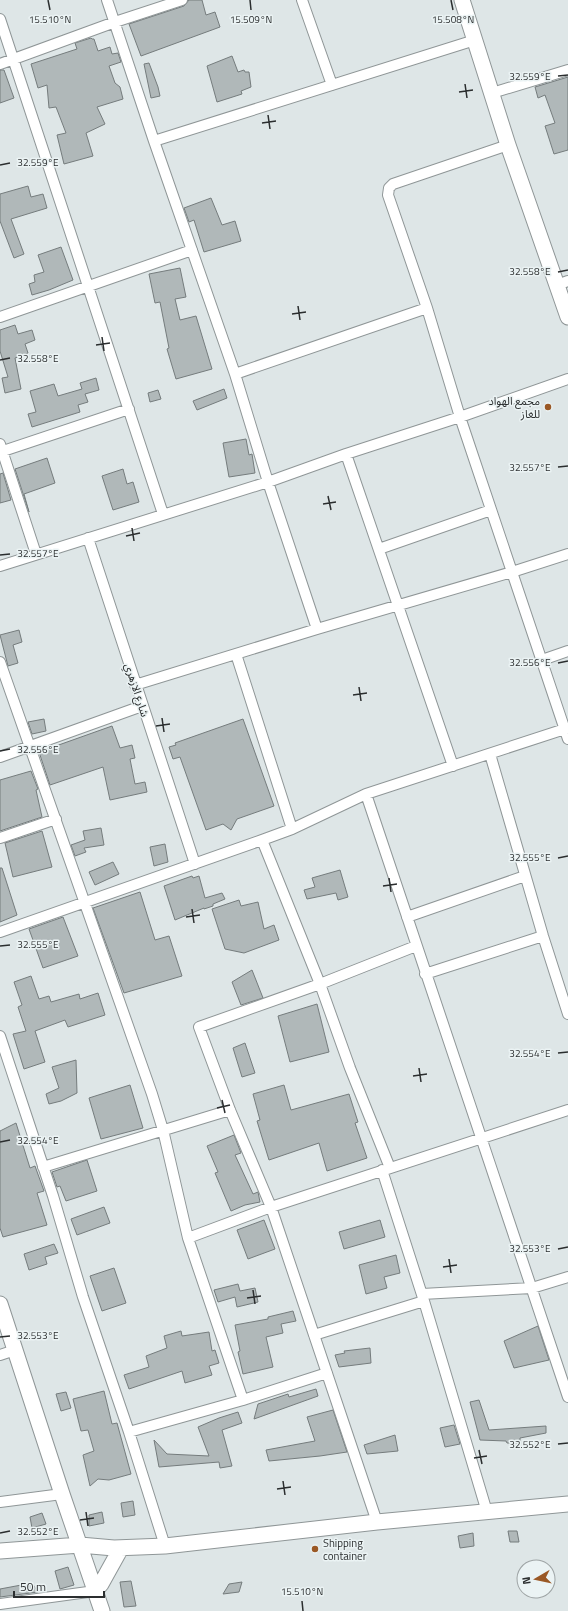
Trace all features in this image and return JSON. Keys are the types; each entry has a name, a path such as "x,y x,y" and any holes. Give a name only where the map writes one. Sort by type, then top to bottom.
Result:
{"street":[{"path":"108,0 154,141 235,374 268,482 317,629"},
{"path":"0,64 115,22 182,0"},
{"path":"302,0 332,85"},
{"path":"462,0 508,145 562,283 568,317"},
{"path":"0,19 164,514"},
{"path":"154,141 475,40"},
{"path":"492,93 568,70"},
{"path":"0,932 292,829 366,794 490,754 567,732 460,417 427,308 388,195 389,188 393,184 508,145"},
{"path":"0,317 192,250"},
{"path":"235,374 427,308"},
{"path":"0,566 268,482 568,379"},
{"path":"36,554 1,449 129,409"},
{"path":"346,454 454,766"},
{"path":"380,549 491,510"},
{"name":"شارع الازهري","path":"88,538 195,864"},
{"path":"135,685 568,554"},
{"path":"542,660 568,651"},
{"path":"236,654 292,829"},
{"path":"0,662 152,1094 163,1130 188,1238 243,1400"},
{"path":"0,757 142,706"},
{"path":"490,754 543,936 565,993 568,1014"},
{"path":"366,794 425,974 568,1397"},
{"path":"0,838 56,819"},
{"path":"262,840 320,984 386,1169 487,1512"},
{"path":"407,917 525,876"},
{"path":"425,974 543,936"},
{"path":"377,1522 271,1207 230,1110 199,1027 320,984 416,946"},
{"path":"0,1036 43,1167 83,1297 129,1432 165,1546"},
{"path":"43,1167 230,1110"},
{"path":"188,1238 271,1207 568,1110"},
{"path":"314,1335 423,1297 532,1288 568,1277"},
{"path":"0,1304 102,1611"},
{"path":"0,1355 15,1350"},
{"path":"129,1432 243,1400 327,1373"},
{"path":"0,1502 62,1494"},
{"path":"0,1551 80,1545 121,1548 165,1546 377,1522 568,1504"},
{"path":"0,1604 95,1591 102,1584 121,1548"}],"building":[{"path":"189,0 202,0 206,15 215,12 220,27 141,56 129,24 184,6"},
{"path":"91,38 94,39 98,51 110,47 112,54 118,53 121,62 109,66 115,83 120,87 123,99 97,107 105,124 86,133 93,156 64,164 57,135 66,133 56,107 49,108 47,85 38,88 31,64 77,49 75,43"},
{"path":"232,56 238,72 244,70 245,72 249,72 251,87 241,91 242,94 217,102 207,66"},
{"path":"149,63 160,96 151,98 144,64"},
{"path":"0,70 4,70 14,98 0,103"},
{"path":"568,77 568,150 554,154 545,126 555,123 545,95 538,98 535,87"},
{"path":"28,186 31,197 43,194 47,208 11,219 24,254 14,258 0,221 0,194"},
{"path":"211,198 222,225 235,221 241,241 204,252 194,220 189,222 184,208"},
{"path":"61,247 73,280 32,295 29,284 35,282 34,275 44,272 38,255"},
{"path":"180,268 186,297 175,299 180,320 196,316 212,369 176,379 167,349 169,348 160,302 155,303 149,274"},
{"path":"15,325 18,334 32,330 35,340 25,344 28,353 15,358 21,389 5,393 2,378 8,377 0,351 0,330"},
{"path":"96,378 99,390 85,394 88,402 78,405 80,412 32,427 28,414 36,412 30,391 54,384 58,396 82,389 80,383"},
{"path":"224,389 227,398 197,410 193,401"},
{"path":"158,390 161,399 150,402 148,393"},
{"path":"246,439 249,455 252,454 255,473 229,477 223,443"},
{"path":"47,458 55,483 24,494 29,512 15,469"},
{"path":"123,469 127,484 133,482 139,502 113,510 102,476"},
{"path":"3,473 11,500 0,503 0,474"},
{"path":"19,630 22,642 13,645 18,663 8,666 0,635"},
{"path":"44,719 46,731 32,734 28,722"},
{"path":"243,719 274,806 237,819 231,830 223,824 206,830 180,757 173,759 169,747 176,745 175,743"},
{"path":"112,726 120,748 132,745 135,758 130,759 135,784 145,782 147,792 110,800 103,767 50,785 39,752"},
{"path":"31,771 38,789 36,790 42,817 0,831 0,780"},
{"path":"101,828 104,845 84,848 86,852 75,856 71,845 85,840 83,831"},
{"path":"42,831 52,867 13,877 5,843"},
{"path":"165,844 168,862 154,866 150,847"},
{"path":"113,862 119,874 95,885 89,872"},
{"path":"0,868 2,868 17,915 0,922"},
{"path":"340,870 348,897 338,900 336,893 307,899 304,890 315,887 312,878"},
{"path":"192,876 193,878 199,876 205,898 222,893 225,899 213,904 213,906 204,908 175,920 164,886"},
{"path":"140,892 155,940 169,936 182,976 124,993 93,908"},
{"path":"239,900 241,906 258,902 264,929 274,925 279,940 244,953 225,949 212,909"},
{"path":"63,917 78,956 43,968 29,929"},
{"path":"252,970 263,998 241,1005 232,982"},
{"path":"31,976 39,999 49,996 51,1002 79,994 80,999 98,993 105,1015 68,1027 65,1020 35,1031 45,1062 24,1069 13,1034 26,1031 18,1007 22,1005 14,982"},
{"path":"317,1004 329,1052 290,1062 278,1016"},
{"path":"245,1043 255,1073 242,1077 233,1048"},
{"path":"76,1060 77,1093 61,1101 49,1104 46,1094 59,1088 52,1067"},
{"path":"130,1085 143,1128 101,1139 89,1098"},
{"path":"284,1085 291,1110 349,1094 358,1122 355,1123 367,1158 327,1171 319,1143 269,1160 257,1121 260,1120 253,1094"},
{"path":"16,1123 30,1168 35,1166 44,1191 37,1193 47,1225 3,1237 0,1228 0,1131"},
{"path":"234,1135 241,1153 235,1155 253,1194 258,1192 260,1202 245,1205 231,1211 215,1173 218,1172 207,1146"},
{"path":"87,1160 97,1191 66,1201 60,1186 57,1187 52,1172"},
{"path":"104,1207 110,1223 77,1235 71,1219"},
{"path":"264,1220 275,1249 248,1259 237,1230"},
{"path":"380,1220 385,1237 344,1249 339,1232"},
{"path":"54,1244 58,1253 45,1257 47,1264 29,1270 24,1254"},
{"path":"396,1255 400,1273 384,1277 387,1288 366,1294 359,1265"},
{"path":"114,1268 126,1303 102,1311 90,1276"},
{"path":"238,1284 240,1291 255,1288 258,1302 237,1307 235,1297 218,1302 214,1290"},
{"path":"293,1311 296,1321 281,1324 283,1333 266,1337 273,1367 243,1374 238,1352 240,1351 235,1325 268,1319 268,1317"},
{"path":"538,1326 549,1360 514,1368 504,1341"},
{"path":"181,1331 182,1336 209,1332 212,1351 215,1350 219,1363 209,1366 212,1375 185,1383 182,1371 129,1389 124,1375 149,1367 146,1356 167,1348 164,1336"},
{"path":"370,1348 371,1363 339,1367 335,1355 345,1353 344,1351"},
{"path":"316,1389 318,1396 254,1419 258,1404 288,1394 289,1397"},
{"path":"104,1391 112,1424 117,1423 131,1474 109,1480 98,1479 90,1486 83,1455 94,1451 88,1430 81,1431 73,1399"},
{"path":"66,1392 71,1408 61,1411 56,1394"},
{"path":"479,1400 489,1430 546,1426 546,1433 520,1438 520,1443 480,1440 470,1402"},
{"path":"333,1410 347,1452 269,1461 266,1450 315,1441 307,1417"},
{"path":"238,1412 242,1423 222,1430 232,1466 220,1468 219,1462 159,1467 154,1440 167,1454 209,1456 198,1427"},
{"path":"454,1425 460,1444 445,1447 440,1428"},
{"path":"395,1435 398,1451 367,1454 364,1445"},
{"path":"133,1501 135,1515 123,1517 121,1503"},
{"path":"102,1512 104,1523 89,1526 89,1515"},
{"path":"42,1513 46,1524 32,1528 30,1517"},
{"path":"508,1531 517,1531 519,1542 510,1542"},
{"path":"473,1533 474,1546 460,1548 458,1536"},
{"path":"68,1567 74,1585 60,1589 55,1571"},
{"path":"131,1581 136,1606 124,1607 120,1582"},
{"path":"242,1582 239,1592 223,1594 229,1584"},
{"path":"32,1583 38,1592 0,1597 0,1589"}],"place":[{"name":"مجمع الهواد للغاز","path":"548,407"},
{"name":"Shipping container","path":"315,1549"}]}
